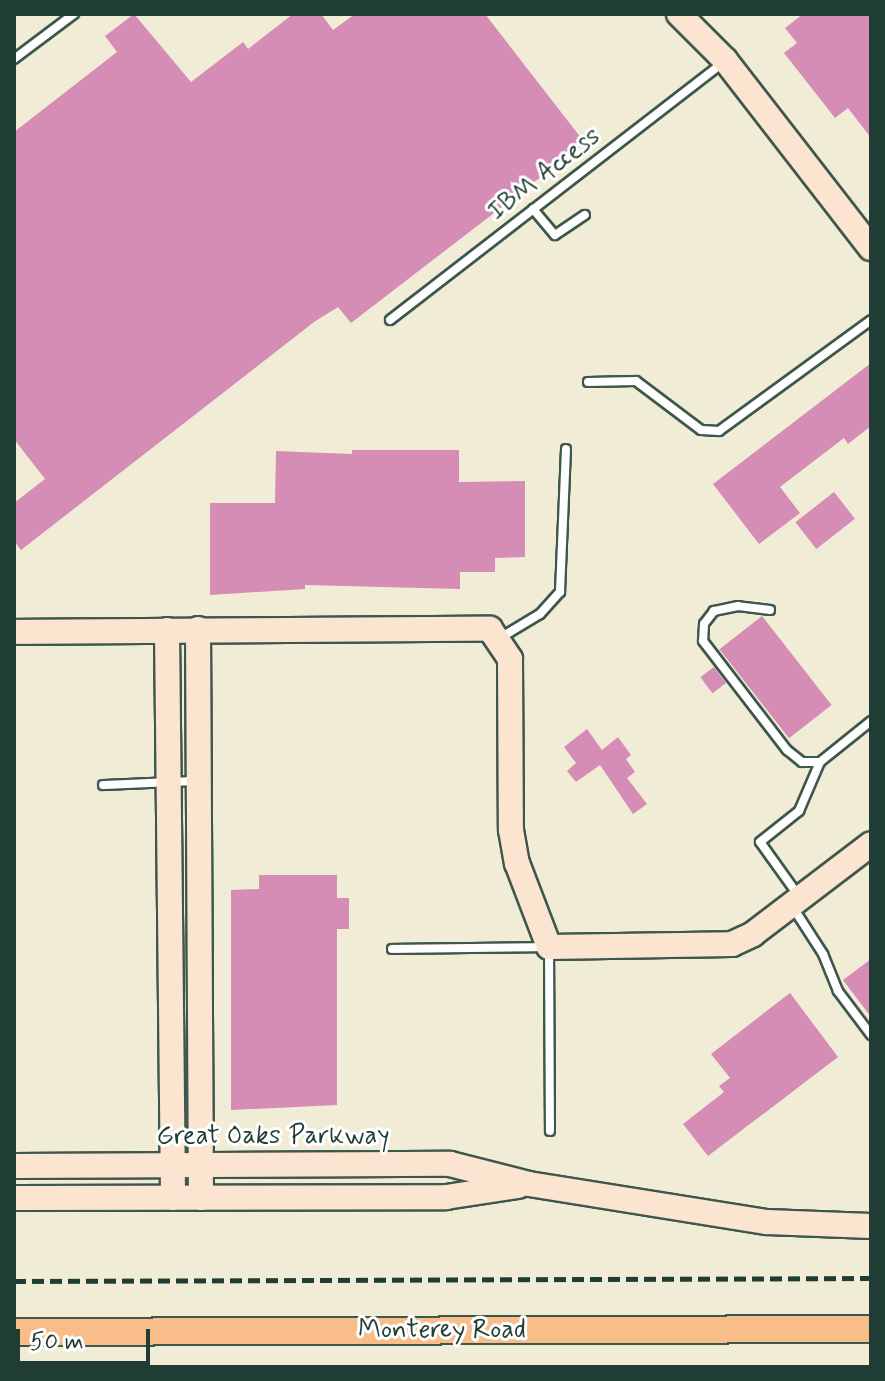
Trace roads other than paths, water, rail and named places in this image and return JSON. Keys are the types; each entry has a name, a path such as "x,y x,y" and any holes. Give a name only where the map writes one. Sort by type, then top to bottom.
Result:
{"main road":[{"name":"Monterey Road","path":"14,1332 871,1329"}],"street":[{"path":"679,14 725,60 871,248"},
{"path":"14,632 481,626 500,638 510,659 511,830 517,863 549,947 732,944 796,902 871,844"},
{"path":"198,629 201,1198"},
{"path":"167,630 173,1198"},
{"name":"Great Oaks Parkway","path":"14,1166 450,1164 529,1184 767,1222 871,1226"},
{"name":"Great Oaks Parkway","path":"14,1198 446,1197 529,1184"}],"lane":[{"path":"14,59 74,14"},
{"name":"IBM Access","path":"390,320 725,60"},
{"path":"533,209 555,235 585,215"},
{"path":"588,382 636,381 701,430 719,431 871,320"},
{"path":"500,638 540,614 560,592 566,449"},
{"path":"770,610 738,606 714,611 704,624 703,641 787,750 802,762 820,762"},
{"path":"871,721 820,762 799,811 760,842 796,902 838,991 871,1035"},
{"path":"103,785 201,781"},
{"path":"392,949 549,947 550,1131"}],"railway":[{"path":"14,1281 871,1278"}]}
